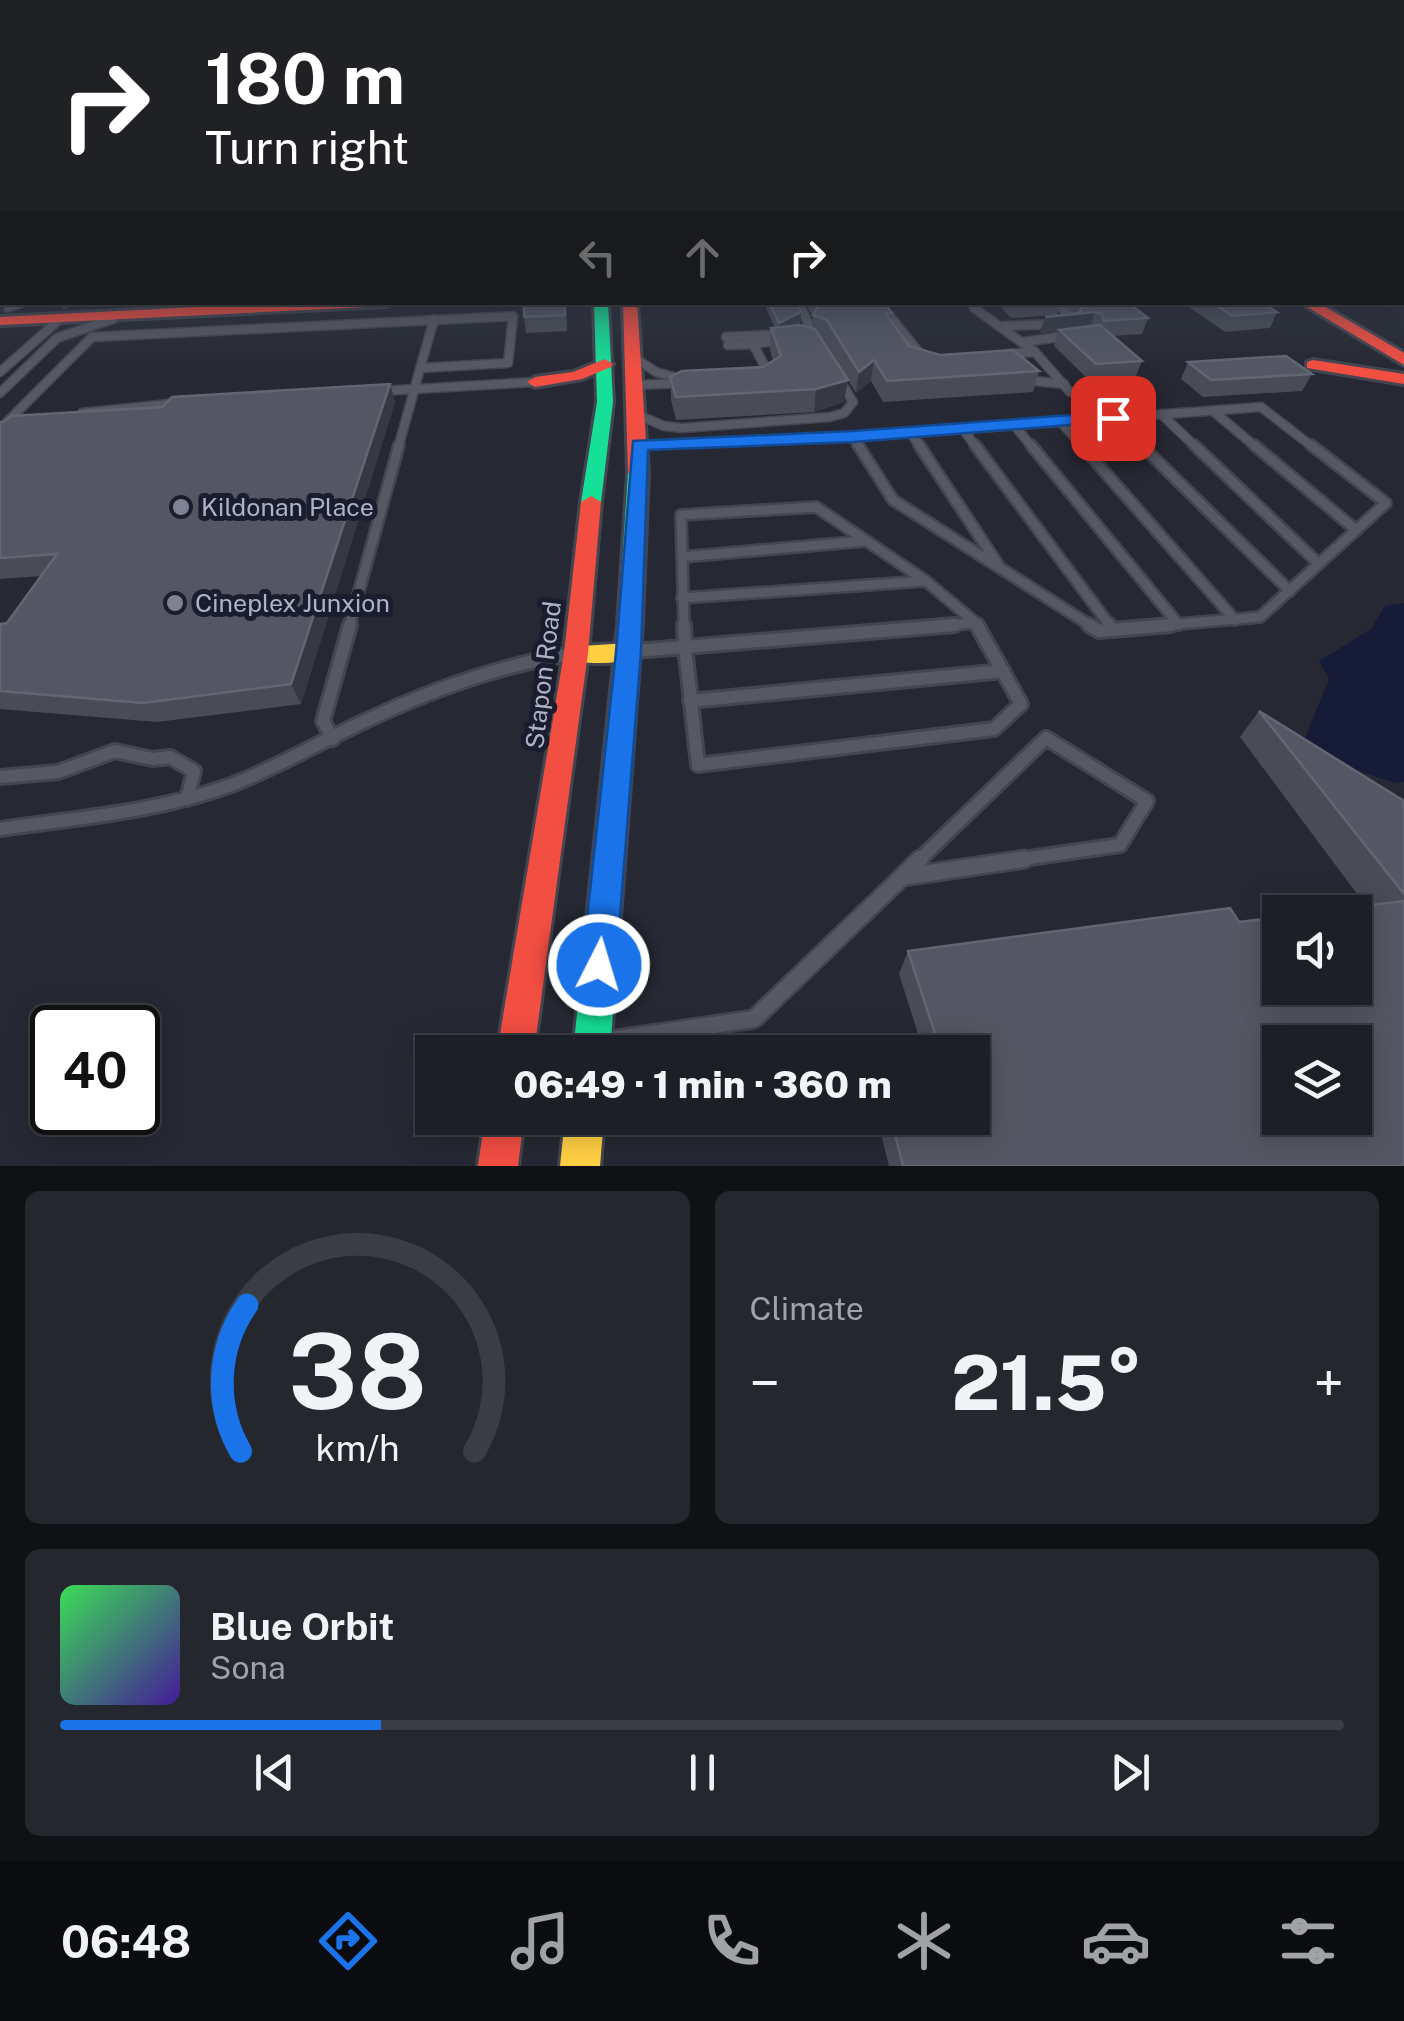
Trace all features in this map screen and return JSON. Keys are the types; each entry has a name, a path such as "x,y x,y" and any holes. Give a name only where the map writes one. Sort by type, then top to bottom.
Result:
{"street":[{"path":"9,312 228,305"},
{"name":"Stapon Road","path":"518,1035 576,653 604,402 601,305"},
{"path":"592,1035 628,652 639,445 630,305"},
{"path":"1306,305 1338,344 1332,356 1309,365 1404,378"},
{"path":"1309,305 1404,360"},
{"path":"1361,309 1404,335"},
{"path":"534,382 576,376 605,364"},
{"path":"534,382 564,386 604,402"},
{"path":"596,447 639,445"},
{"path":"576,653 628,652"},
{"path":"498,1166 503,1135"},
{"path":"580,1166 583,1135"}],"lane":[{"path":"800,305 809,323 806,332 727,341 810,342"},
{"path":"880,305 905,340 929,360"},
{"path":"971,305 1035,352 1070,392 1131,388"},
{"path":"1003,326 1072,321 1059,305"},
{"path":"0,393 56,338 122,307"},
{"path":"0,372 64,309"},
{"path":"3,423 92,337 514,316 508,363 421,368"},
{"path":"333,739 324,721 434,319"},
{"path":"1023,342 1076,336"},
{"path":"753,344 769,374 755,384"},
{"path":"1005,358 1035,352"},
{"path":"635,358 656,372 692,381 637,384"},
{"path":"1018,372 1036,384 1064,384"},
{"path":"638,415 664,426 682,428 830,417 844,413 853,402 837,375"},
{"path":"363,392 534,382"},
{"path":"61,416 194,402"},
{"path":"639,445 853,437 1261,407 1386,503 1260,618 1099,631 893,500 853,437"},
{"path":"1213,410 1356,530"},
{"path":"1161,414 1319,564"},
{"path":"1113,418 1290,591"},
{"path":"3,423 25,420"},
{"path":"1060,422 1235,620"},
{"path":"1014,425 1179,624"},
{"path":"962,428 1113,630"},
{"path":"910,432 1002,571"},
{"path":"816,506 926,581 976,623 1020,704 994,729 698,765 684,649 682,557 682,516 816,506"},
{"path":"682,557 867,541"},
{"path":"682,598 926,581"},
{"path":"628,652 976,623"},
{"path":"0,829 187,799 230,786 374,717 487,672 526,660 576,653"},
{"path":"690,701 1002,672"},
{"path":"664,1035 754,1019 901,877 1046,738 1147,801 1120,845 901,877"},
{"path":"0,777 58,772 115,750 153,759 170,757 194,772 187,799"}],"water":[{"path":"1404,603 1404,782 1396,783 1299,752 1329,679 1319,661 1371,629 1385,606"}],"building":[{"path":"524,305 565,305 565,315 524,317"},
{"path":"770,305 798,305 801,312 779,323"},
{"path":"819,305 885,305 892,313 886,314 909,346 940,355 1013,350 1039,371 887,381 874,360 859,372 827,320 813,315"},
{"path":"1083,305 1131,305 1148,318 1104,321 1102,314 1095,312 1045,317 1079,313"},
{"path":"1216,305 1266,305 1277,312 1232,316"},
{"path":"800,325 815,329 848,380 816,389 676,397 670,377 682,371 763,367 781,356 771,328"},
{"path":"1100,325 1142,361 1096,364 1059,330"},
{"path":"1286,356 1312,374 1211,380 1188,362"},
{"name":"Kildonan Place","path":"390,384 291,684 143,703 0,691 0,624 7,623 57,554 0,558 0,422 11,416 162,407 172,397"},
{"path":"1259,711 1404,801 1404,894"},
{"path":"1404,901 1404,1166 903,1166 895,1135 990,1135 990,1035 935,1035 908,951 1230,908 1239,922 1262,919 1262,1005 1372,1005 1372,905"}],"traffic: fast":[{"path":"591,502 605,402 601,305"},
{"path":"593,1035 630,624 638,473"}],"traffic: slow":[{"path":"576,653 628,652"},
{"path":"580,1166 583,1135"}],"traffic: jam":[{"path":"0,321 327,305"},
{"path":"630,305 638,473"},
{"path":"1311,305 1404,360"},
{"path":"535,382 576,376 605,364"},
{"path":"1313,365 1404,379"},
{"path":"518,1035 576,653 591,502"},
{"path":"498,1166 503,1135"}],"place":[{"name":"Kildonan Place","path":"181,507"},
{"name":"Cineplex Junxion","path":"175,603"}],"route":[{"path":"599,965 628,652 639,445 853,437 1113,418"}]}
